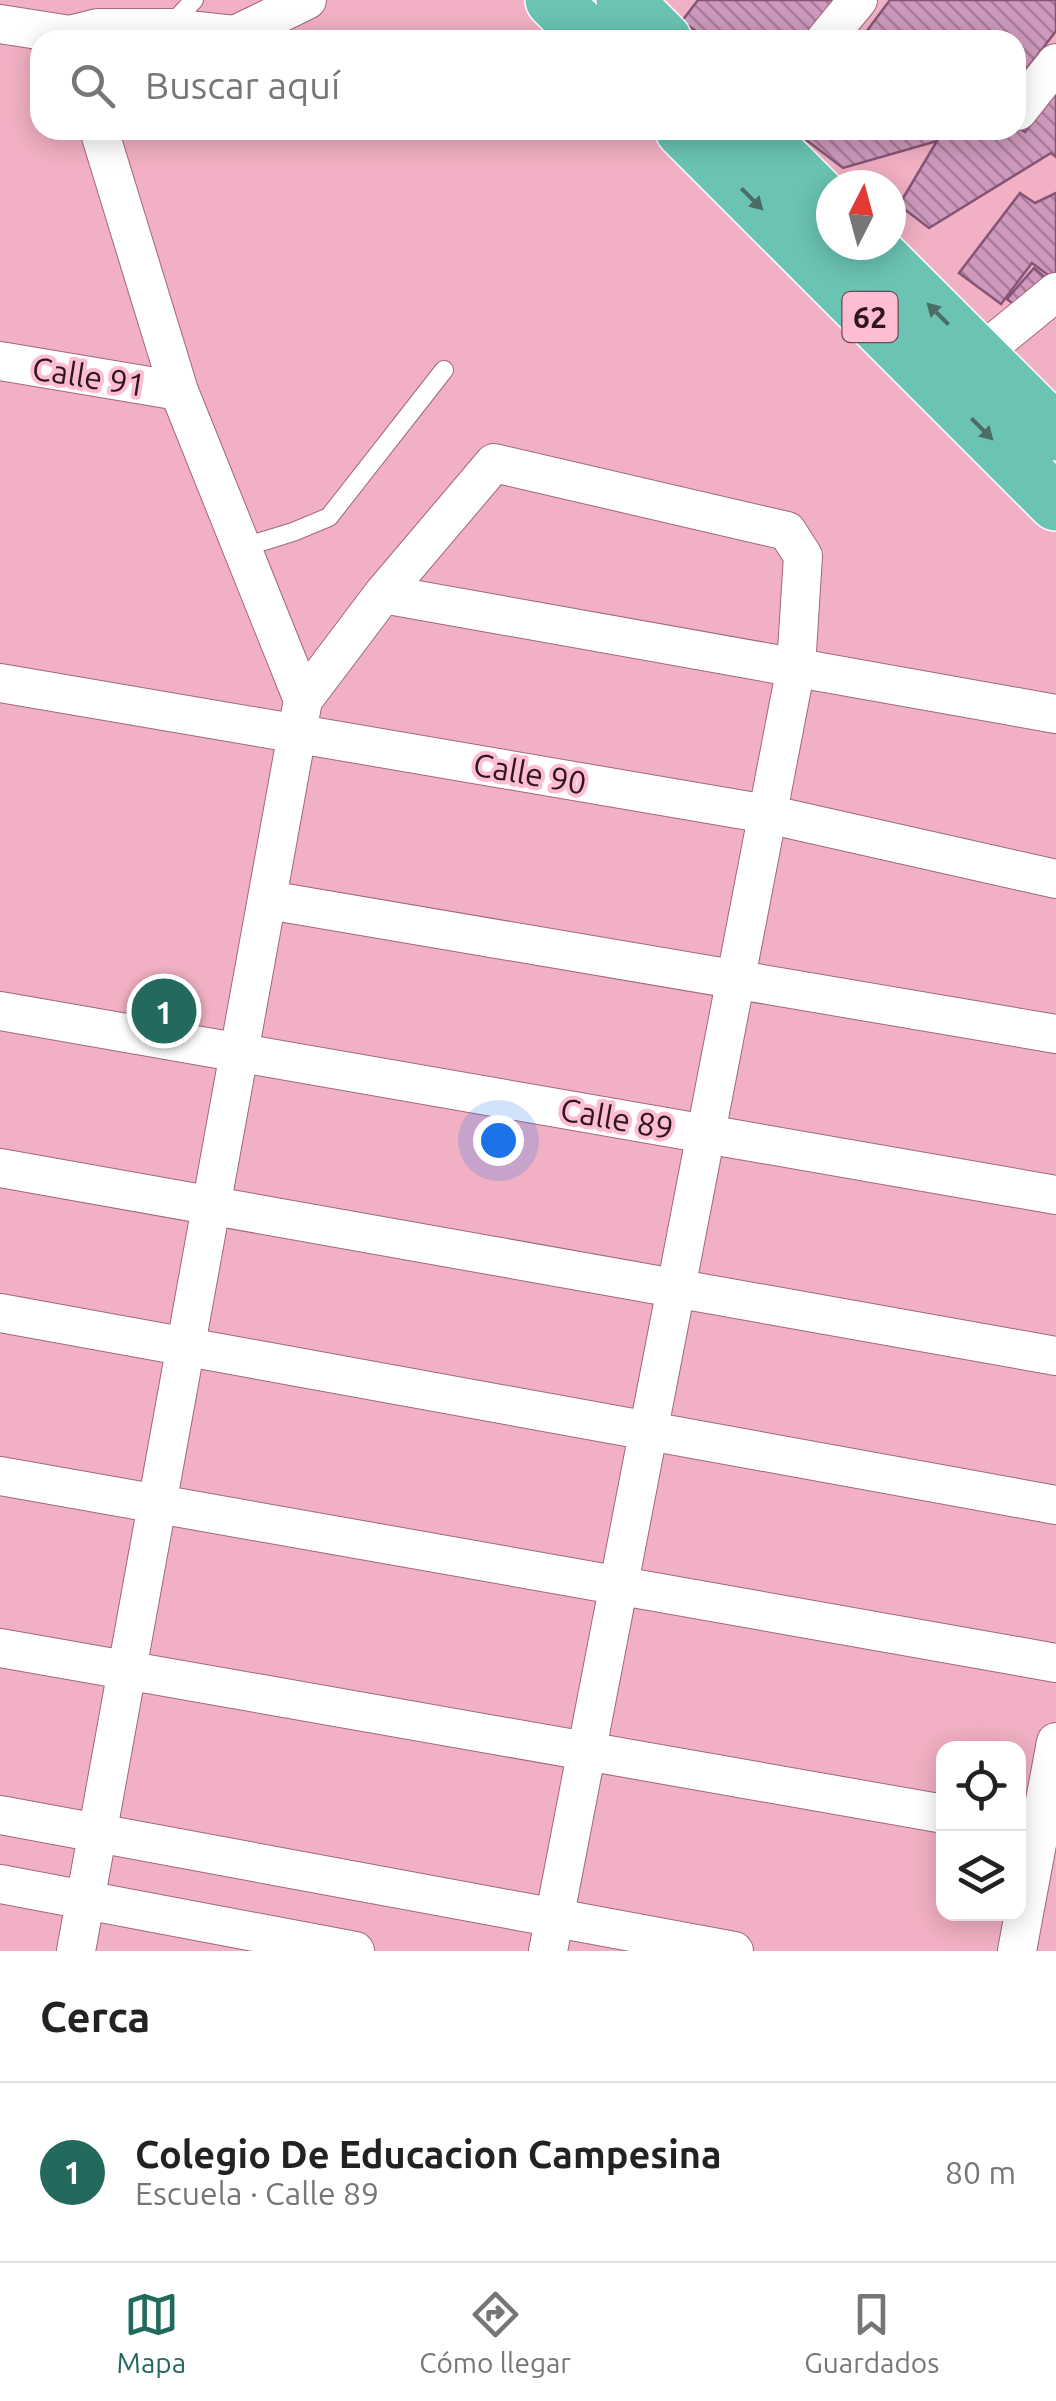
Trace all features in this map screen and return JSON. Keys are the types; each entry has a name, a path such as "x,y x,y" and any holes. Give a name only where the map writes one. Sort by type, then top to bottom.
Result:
{"highway":[{"path":"553,0 583,30"},
{"path":"624,0 654,30"},
{"name":"62","path":"693,140 1056,503"},
{"path":"763,140 816,193"},
{"name":"62","path":"883,260 1056,432"}],"street":[{"path":"243,30 307,0"},
{"path":"833,30 858,0"},
{"path":"0,24 98,28 181,14 223,30"},
{"path":"1026,101 1056,62"},
{"path":"102,140 179,391 242,548 301,716"},
{"path":"979,356 1056,292"},
{"name":"Calle 91","path":"0,361 179,391"},
{"path":"76,1951 301,716 383,594 494,464 786,531 803,556 796,667 551,1934"},
{"path":"383,594 1056,714"},
{"name":"Calle 90","path":"0,683 301,716 1056,879"},
{"path":"268,900 1056,1034"},
{"name":"Calle 89","path":"0,1012 1056,1194"},
{"path":"0,1168 1056,1356"},
{"path":"0,1313 1056,1505"},
{"path":"0,1476 1056,1663"},
{"path":"0,1648 936,1813"},
{"path":"1017,1951 1056,1742"},
{"path":"0,1816 97,1833 551,1934 734,1951"},
{"path":"0,1884 355,1951"}],"lane":[{"path":"242,548 329,517 444,370"}],"building":[{"path":"698,0 840,0 818,30 694,30 682,21"},
{"path":"890,0 1056,0 1056,31 1026,70 1026,30 868,30"},
{"path":"1056,92 1056,157 1051,153 929,228 906,210 906,193 937,141 843,168 806,140 1026,140 1026,131"},
{"path":"1020,193 1035,203 1056,193 1056,281 1032,263 1001,304 959,273"},
{"path":"1034,268 1049,281 1023,312 1007,299"}],"place":[{"name":"Colegio De Educacion Campesina","path":"164,1011"}]}
